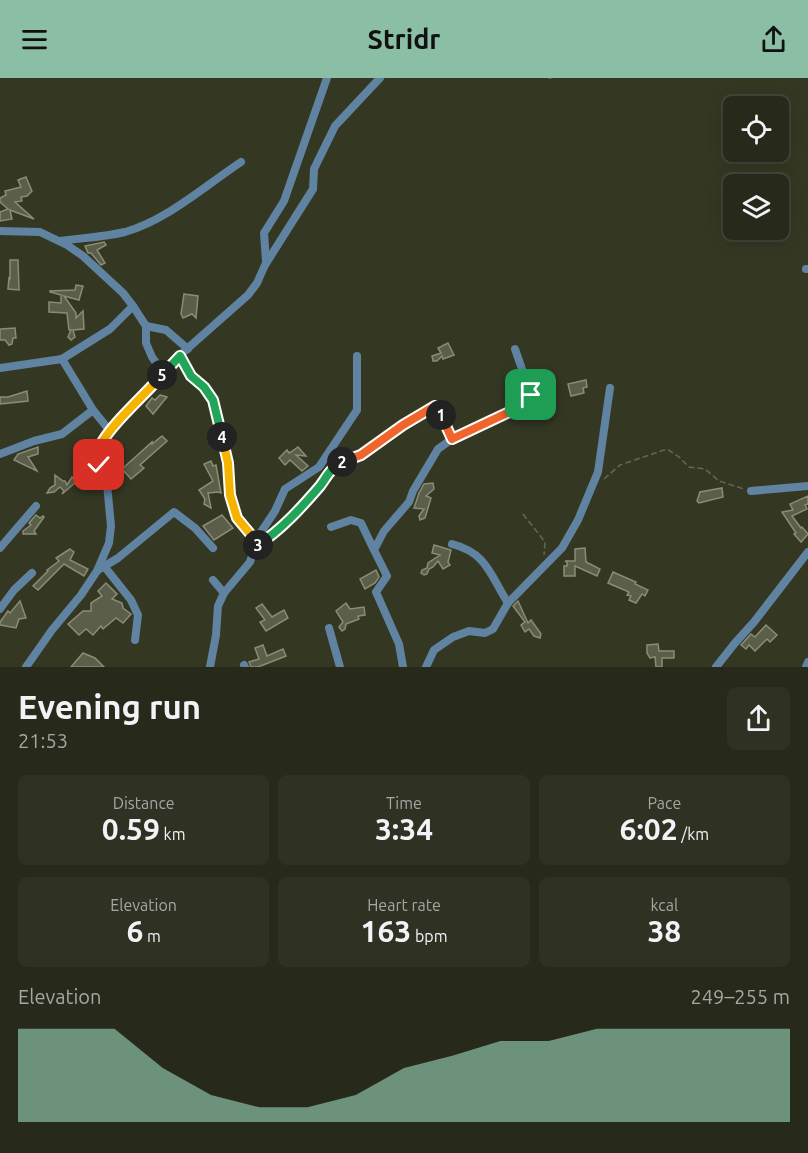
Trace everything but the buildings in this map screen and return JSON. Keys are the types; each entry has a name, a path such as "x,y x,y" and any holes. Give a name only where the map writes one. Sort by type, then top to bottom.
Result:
{"street":[{"path":"26,667 101,568 109,543 111,526 108,484 99,465 100,447 110,431 180,356 248,295 258,283 267,255 264,233 284,201 327,78"},
{"path":"265,265 313,189 314,169 335,126 380,78"},
{"path":"58,241 124,232 147,223 171,210 241,162"},
{"path":"0,231 40,232 68,244 83,256 123,293 133,306 146,326 146,343 152,357 164,374"},
{"path":"0,369 62,359 110,329 133,306"},
{"path":"146,326 166,330 188,349"},
{"path":"374,549 384,531 409,502 438,449 452,439 528,401 531,395 515,349"},
{"path":"180,356 191,376 204,387 213,400 228,463 230,495 237,518 257,544"},
{"path":"210,667 218,606 224,593 250,562 259,535 275,511 285,489 319,467 357,410 357,356"},
{"path":"62,359 93,410 110,431"},
{"path":"426,667 435,650 453,638 469,632 485,633 493,629 508,603 542,571 562,548 578,520 598,472 610,388"},
{"path":"257,544 280,530 321,485 331,469 346,459 361,455 403,425 435,406 442,415 452,439"},
{"path":"0,454 34,441 62,434 93,410"},
{"path":"751,491 808,486"},
{"path":"0,548 36,506"},
{"path":"101,568 127,552 174,512 195,528 213,548"},
{"path":"331,527 351,520 361,523 387,576 376,592 399,644 403,667"},
{"path":"452,544 467,548 481,559 508,603"},
{"path":"716,667 808,552"},
{"path":"101,568 131,600 138,615 135,640"},
{"path":"0,609 14,590 32,573"},
{"path":"213,580 224,593"},
{"path":"329,628 340,667"},
{"path":"806,667 808,662"}],"path":[{"path":"600,483 620,465 668,449 689,466 705,470 718,481 751,491"},
{"path":"523,514 545,542 542,571"}],"route":[{"path":"99,465 100,447 110,431 180,356 191,376 204,387 213,400 228,463 230,495 237,518 257,542 256,546 280,530 321,485 331,469 346,459 361,455 403,425 435,406 442,415 452,439 522,406 531,395"}]}
